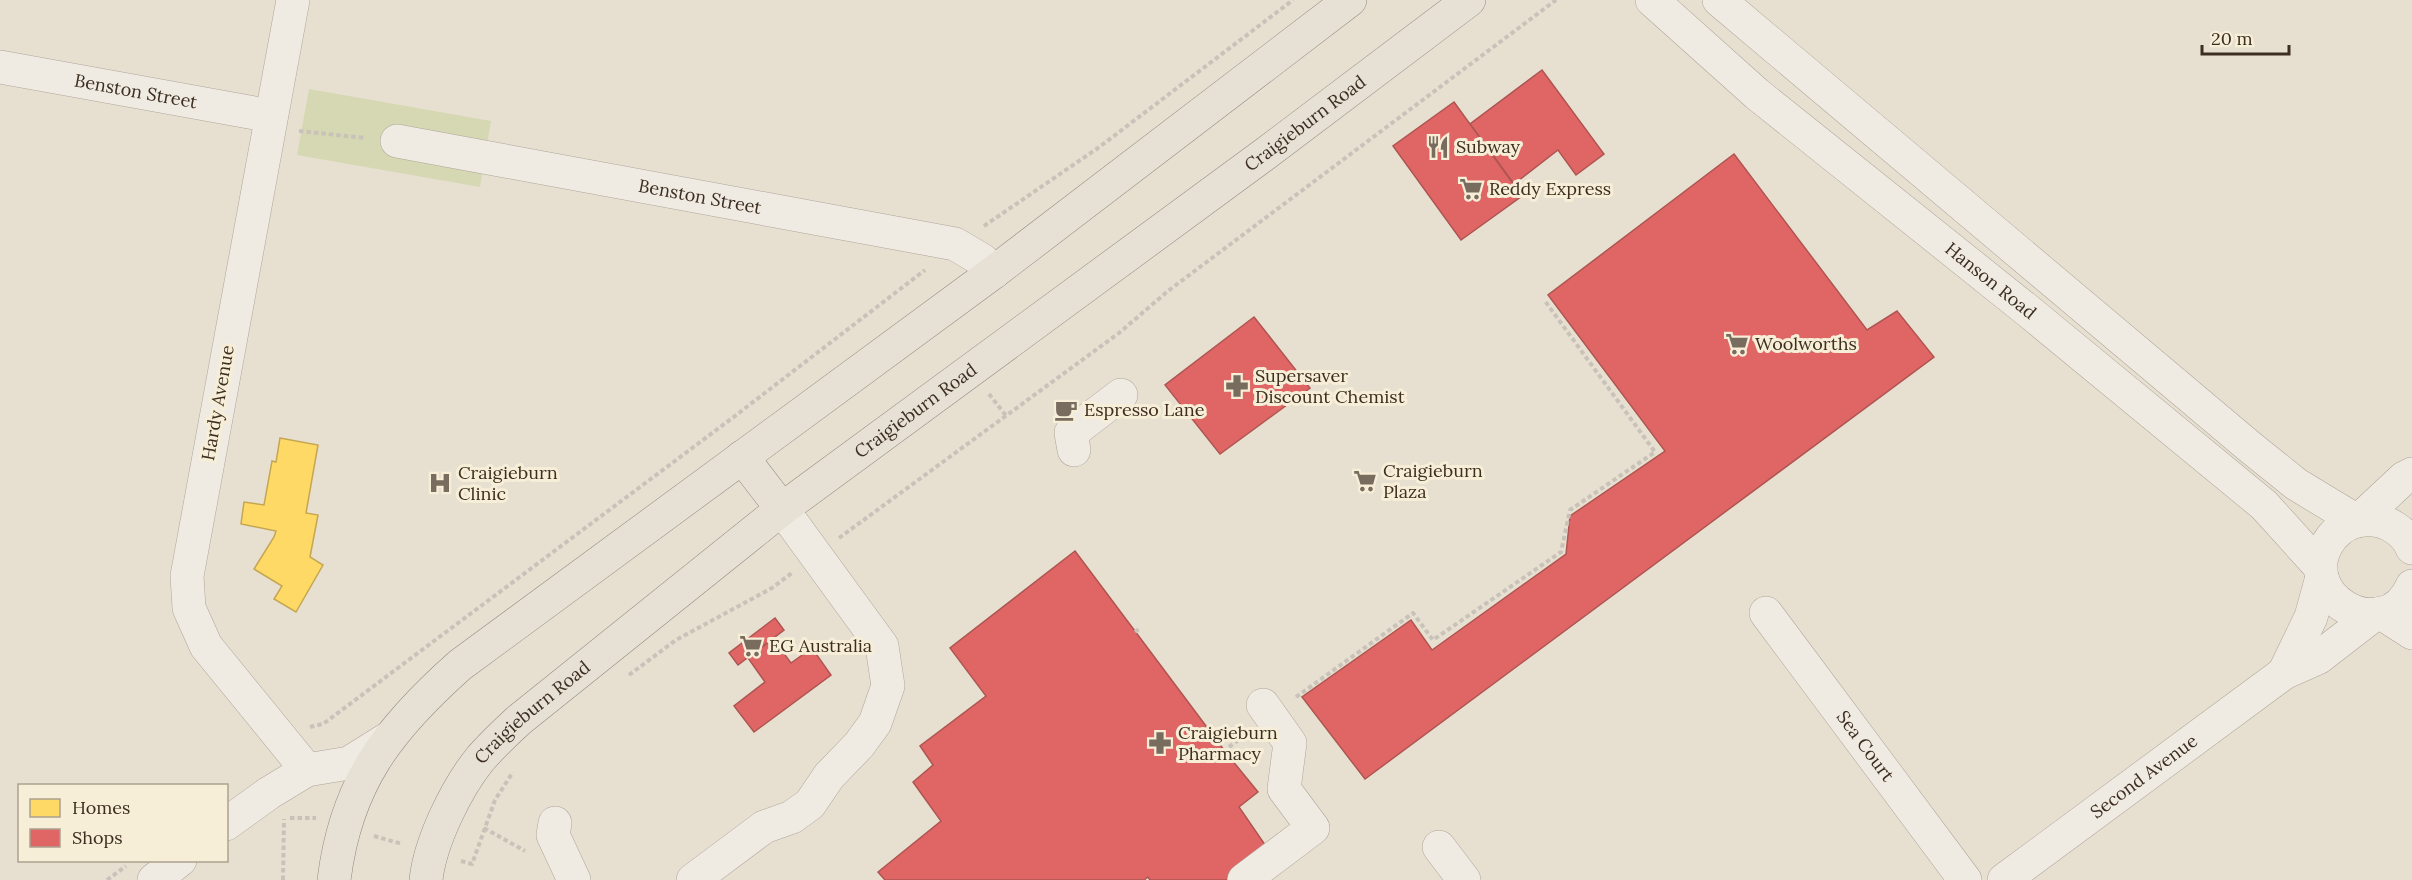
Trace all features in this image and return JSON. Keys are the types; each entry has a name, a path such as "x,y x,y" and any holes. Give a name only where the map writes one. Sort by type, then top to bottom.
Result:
{"main road":[{"path":"334,880 338,850 352,803 389,738 412,709 460,665 994,272 1350,0"},
{"name":"Craigieburn Road","path":"428,866 465,780 481,758 519,720 782,509 1237,175 1469,0"},
{"path":"742,457 782,509"}],"street":[{"name":"Hardy Avenue","path":"292,0 187,576 189,608 206,646 307,770"},
{"name":"Hanson Road","path":"1652,0 1757,94 2027,310 2264,505 2322,573 2331,596 2347,610 2360,614 2378,614"},
{"path":"1719,0 2296,484 2358,520 2374,520 2389,524 2411,543"},
{"name":"Benston Street","path":"0,67 271,116"},
{"name":"Benston Street","path":"397,141 938,240 968,250 994,272"},
{"path":"1074,450 1071,433 1121,395"},
{"name":"Second Avenue","path":"2284,674 2310,617 2322,573 2322,555 2327,543 2345,525 2358,520 2404,478 2412,474"},
{"path":"693,880 764,827 775,804 788,792 808,781 829,776 859,745 875,723 888,686 882,646 782,509"},
{"name":"Second Avenue","path":"2004,880 2284,674 2318,658 2378,614 2402,601 2412,586"},
{"name":"Sea Court","path":"1767,613 1965,880"},
{"path":"2378,614 2412,633"},
{"path":"1244,880 1313,828 1284,789 1290,743 1267,711"},
{"path":"228,823 269,793 307,770 349,763 389,738"},
{"path":"555,823 553,836 574,880"},
{"path":"1439,847 1464,880"},
{"path":"154,880 179,862"}],"path":[{"path":"981,228 1098,148 1293,0"},
{"path":"622,680 676,640 772,588 1119,333 1168,291 1556,0"},
{"path":"271,116 303,132 397,141"},
{"path":"284,744 307,728 322,724 731,419 926,269"},
{"path":"1229,747 1267,711 1413,613 1433,640 1562,552 1570,510 1654,452 1545,301"},
{"path":"1136,632 1140,628"},
{"path":"283,880 284,818 316,818 344,827 428,866 472,864 495,800 515,769"},
{"path":"484,828 532,855"},
{"path":"107,880 132,862"}],"green space":[{"path":"309,89 491,121 480,187 297,155"}],"building: Homes":[{"path":"280,438 318,445 306,513 318,515 310,557 323,565 296,612 274,599 282,586 254,569 276,531 241,524 244,502 264,505 272,461 276,462"}],"building: Shops":[{"path":"1542,70 1604,154 1576,175 1558,150 1514,184 1470,124"},
{"path":"1454,102 1522,196 1461,240 1393,146"},
{"path":"1734,154 1867,330 1897,311 1934,357 1365,779 1302,697 1411,620 1432,650 1566,554 1570,516 1665,451 1548,295"},
{"name":"Supersaver Discount Chemist","path":"1254,317 1310,388 1220,454 1165,385"},
{"path":"1075,551 1258,792 1239,807 1270,852 1232,880 1150,880 1148,877 1144,880 885,880 878,872 941,821 913,782 933,765 920,746 986,696 950,648"},
{"name":"EG Australia","path":"775,618 784,630 738,665 729,653"},
{"path":"773,639 791,663 812,648 831,675 754,732 734,706 765,682 748,658"}],"place":[{"name":"Subway","path":"1438,147"},
{"name":"Reddy Express","path":"1471,189"},
{"name":"Woolworths","path":"1737,344"},
{"name":"Supersaver Discount Chemist","path":"1237,386"},
{"name":"Espresso Lane","path":"1066,410"},
{"name":"Craigieburn Plaza","path":"1365,481"},
{"name":"Craigieburn Clinic","path":"440,483"},
{"name":"EG Australia","path":"751,646"},
{"name":"Craigieburn Pharmacy","path":"1160,743"}]}
